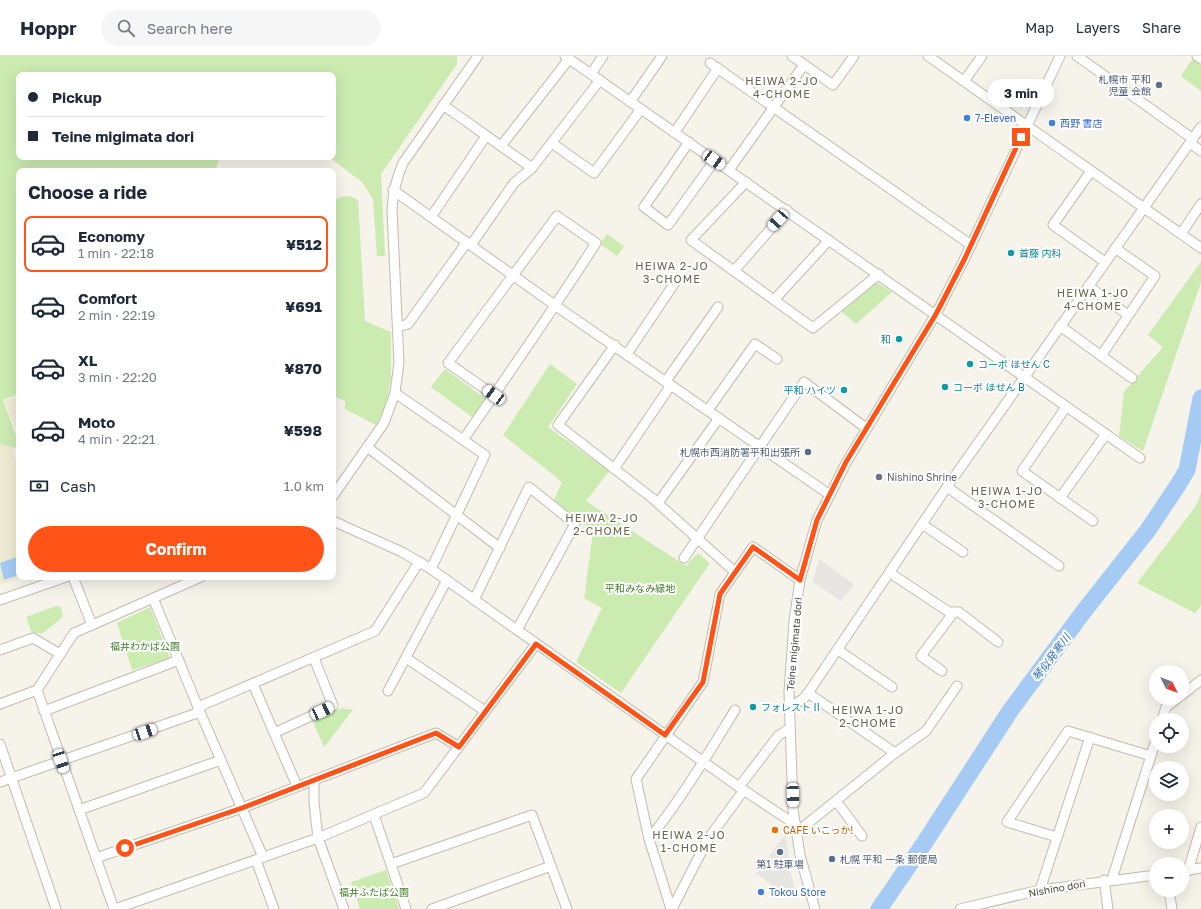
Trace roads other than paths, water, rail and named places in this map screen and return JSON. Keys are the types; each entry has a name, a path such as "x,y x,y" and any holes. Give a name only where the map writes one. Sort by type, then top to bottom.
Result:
{"street":[{"path":"336,492 384,423 395,393 399,363 392,209 393,190 403,163 478,56"},
{"path":"591,74 603,56"},
{"path":"630,102 662,56"},
{"path":"792,56 833,85 854,56"},
{"path":"928,56 1201,248"},
{"path":"964,81 982,56"},
{"name":"Teine migimata dori","path":"815,909 800,855 793,809 790,707 794,621 800,580 817,520 846,462 936,314 971,245 1026,125 1060,56"},
{"path":"1077,56 1191,141 1201,151"},
{"path":"1197,56 1201,59"},
{"path":"502,146 567,57 788,210 1140,458"},
{"path":"729,170 804,65"},
{"path":"675,132 714,66 971,245"},
{"path":"398,327 408,324 514,183 532,168 600,80"},
{"path":"443,105 532,168"},
{"path":"552,143 594,173 641,109"},
{"path":"790,707 803,699 808,693 947,487 1201,127"},
{"path":"431,217 486,136"},
{"path":"689,142 644,207 668,225 714,160"},
{"path":"1091,170 1054,226 1105,262"},
{"path":"746,182 691,240 813,328 879,274"},
{"path":"393,190 556,306 615,345 830,495"},
{"path":"1181,234 1201,204"},
{"path":"734,271 788,210"},
{"path":"462,440 494,395 556,306 596,243 557,216 448,363 494,395"},
{"path":"774,300 829,240"},
{"path":"1101,356 1155,276 1115,248"},
{"path":"627,354 676,282"},
{"path":"1088,286 1128,315"},
{"path":"614,469 718,307"},
{"path":"1060,326 1132,378"},
{"path":"708,410 755,344 777,359"},
{"path":"615,345 558,425 658,503 735,572"},
{"path":"684,558 804,382 866,428"},
{"path":"395,393 484,455 432,569"},
{"path":"1066,406 1022,471 1092,521"},
{"path":"658,503 719,418"},
{"path":"1060,498 1106,434"},
{"path":"368,447 500,548"},
{"path":"947,487 1059,566"},
{"path":"474,600 529,488 575,524 517,630"},
{"path":"336,522 402,552 432,569 796,829 837,802 896,753 926,731 956,686"},
{"path":"922,524 963,552"},
{"path":"672,909 649,838 636,779 703,682 720,594 753,547 800,580"},
{"path":"0,782 199,710 253,684 375,631 419,562"},
{"path":"890,572 949,612 959,612 998,642"},
{"path":"0,600 57,580"},
{"path":"74,580 92,625"},
{"path":"0,704 37,690 74,632 194,580"},
{"path":"388,691 447,580"},
{"path":"154,598 199,710 242,808 260,859 274,909"},
{"path":"942,671 921,656 954,612"},
{"path":"0,650 33,638 60,654"},
{"path":"37,690 114,909 318,838 424,793 536,644"},
{"path":"838,650 892,687"},
{"path":"274,733 334,706 314,658"},
{"path":"406,658 486,711"},
{"path":"44,711 179,660"},
{"path":"1189,689 1201,680"},
{"path":"253,684 297,786"},
{"path":"808,693 896,753"},
{"path":"649,838 665,819 704,762 735,710"},
{"path":"672,909 708,838 778,736 790,728"},
{"path":"1058,837 1007,822 1068,732 1090,737 1151,756"},
{"path":"96,858 242,808 436,733 459,747"},
{"path":"1040,890 1090,737"},
{"path":"0,744 56,909"},
{"path":"1108,909 1108,880 1152,753"},
{"path":"79,810 221,760"},
{"path":"314,780 314,803 318,838 344,909"},
{"path":"837,802 862,836"},
{"path":"374,815 406,909"},
{"path":"391,864 532,815 567,909"},
{"path":"1189,860 1201,828"},
{"path":"432,909 551,866"},
{"path":"1189,870 1201,868"},
{"name":"Nishino dori","path":"960,909 993,905 1040,890 1149,876"},
{"path":"1170,897 1172,909"}],"water":[{"path":"16,557 16,576 4,580 0,563"}],"waterway":[{"name":"琴似発寒川","path":"879,909 925,842 1010,711 1084,611 1148,530 1178,485 1187,470 1201,398"}],"place":[{"name":"札幌市 平和 児童 会館","path":"1159,85"},
{"name":"7-Eleven","path":"967,118"},
{"name":"西野 書店","path":"1052,123"},
{"name":"首藤 内科","path":"1011,253"},
{"name":"和","path":"899,339"},
{"name":"コーポ ほせん C","path":"970,364"},
{"name":"コーポ ほせん B","path":"945,387"},
{"name":"平和 ハイツ","path":"844,390"},
{"name":"札幌市西消防署平和出張所","path":"808,452"},
{"name":"Nishino Shrine","path":"879,477"},
{"name":"フォレスト II","path":"753,707"},
{"name":"CAFE いこっか!","path":"775,830"},
{"name":"第1 駐車場","path":"780,852"},
{"name":"札幌 平和 一条 郵便局","path":"832,859"},
{"name":"Tokou Store","path":"761,892"}],"district":[{"name":"HEIWA 2-JO 4-CHOME","path":"782,86"},
{"name":"HEIWA 2-JO 3-CHOME","path":"672,271"},
{"name":"HEIWA 1-JO 4-CHOME","path":"1093,298"},
{"name":"HEIWA 1-JO 3-CHOME","path":"1007,496"},
{"name":"HEIWA 2-JO 2-CHOME","path":"602,523"},
{"name":"HEIWA 1-JO 2-CHOME","path":"868,715"},
{"name":"HEIWA 2-JO 1-CHOME","path":"689,840"}],"park label":[{"name":"平和みなみ緑地","path":"640,588"},
{"name":"福井わかば公園","path":"145,646"},
{"name":"福井ふたば公園","path":"374,892"}]}
